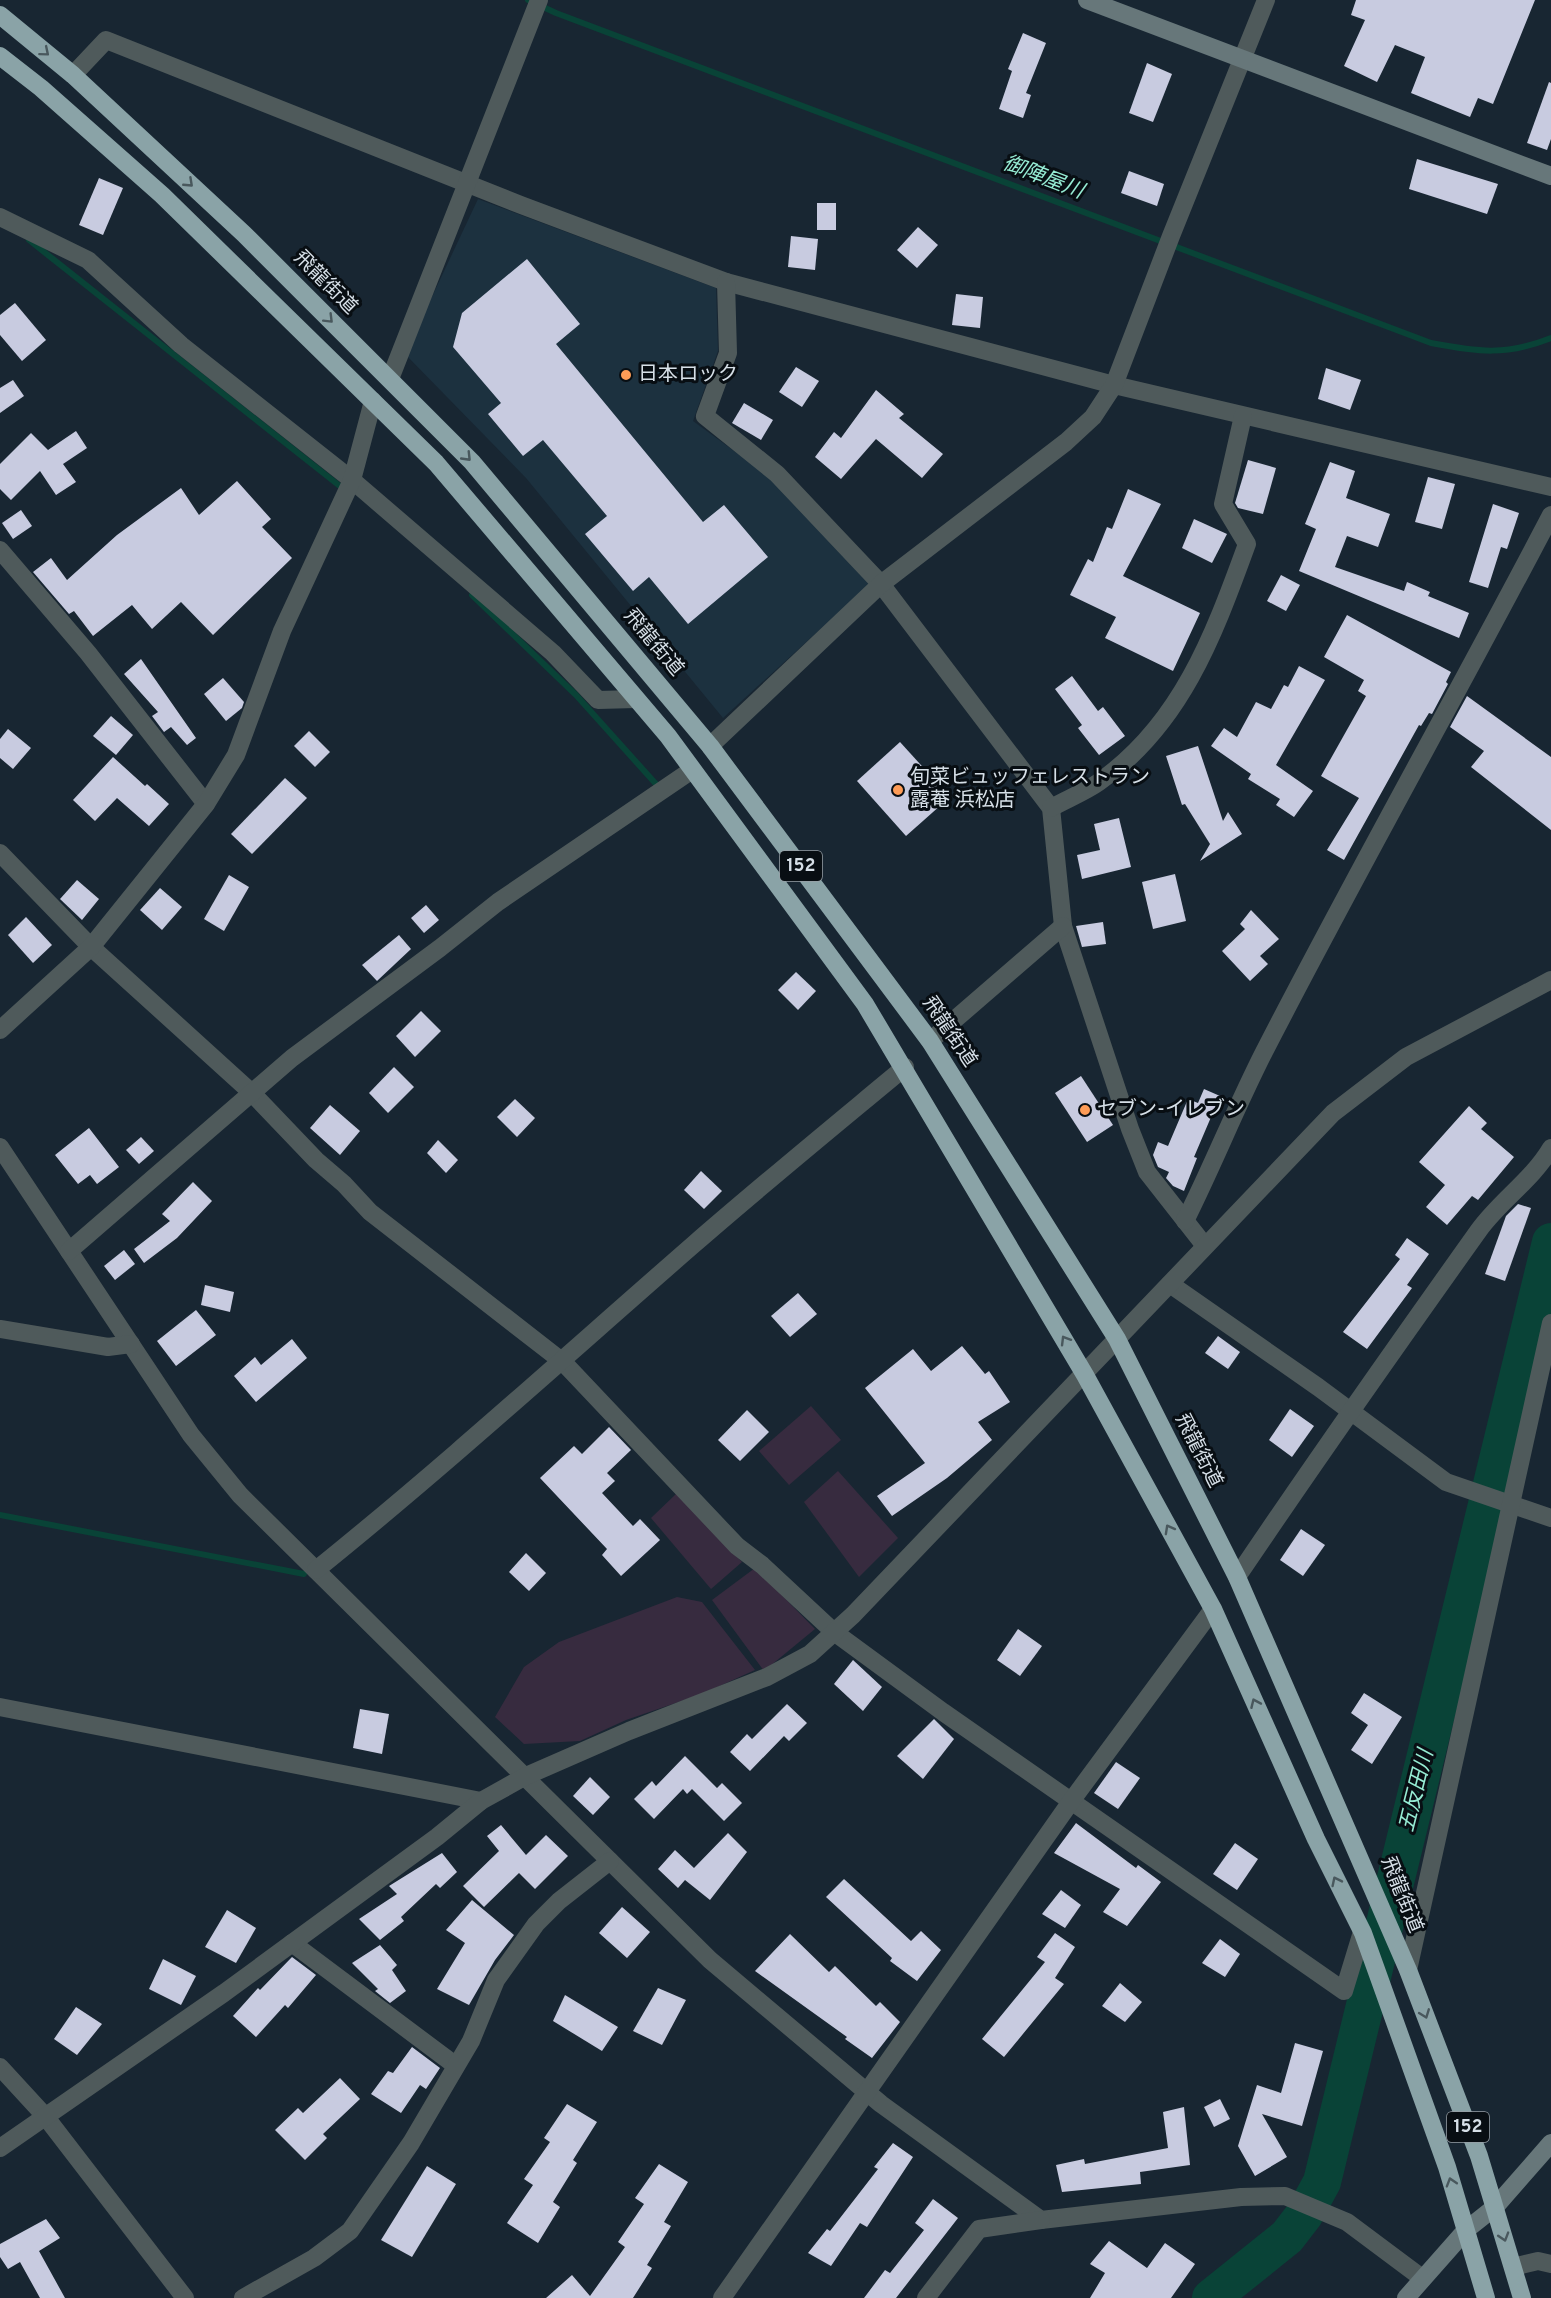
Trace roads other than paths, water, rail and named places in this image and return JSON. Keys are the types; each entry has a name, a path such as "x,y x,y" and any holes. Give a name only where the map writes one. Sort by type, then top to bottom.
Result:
{"highway":[{"name":"飛龍街道","path":"0,15 73,75 244,234 472,462 710,746 930,1041 1117,1340 1237,1577 1373,1884 1406,1965 1479,2156 1522,2298"},
{"name":"152","path":"0,56 41,88 162,195 435,463 668,736 865,1004 905,1067 1085,1375 1213,1609 1316,1839 1362,1932 1447,2167 1486,2298"}],"street":[{"path":"1087,0 1551,176"},
{"path":"710,746 880,584 1066,442 1094,417 1114,385 1168,242 1266,0"},
{"path":"390,379 537,4"},
{"path":"73,75 106,40 467,183 726,282 1114,385 1551,487"},
{"path":"0,217 88,260 181,345 352,480 554,653 598,700 636,699"},
{"path":"726,282 728,353 705,416 777,474 880,584 1051,808 1063,926 1147,1172 1205,1246"},
{"path":"0,1030 91,947 206,804 236,755 282,631 352,480 373,400"},
{"path":"1051,808 1099,783 1136,752 1157,729 1184,691 1211,640 1247,544 1223,504 1242,416"},
{"path":"1185,1221 1264,1053 1369,854 1460,690 1551,515"},
{"path":"0,550 88,653 206,804"},
{"path":"69,1251 251,1092 498,902 692,770"},
{"path":"0,853 91,947 251,1092 370,1212 563,1362 737,1546 762,1565 834,1632 943,1712 1344,1991 1362,1932"},
{"path":"930,1041 1063,926"},
{"path":"0,2148 292,1943 481,1802 526,1776 629,1731 767,1677 810,1654 1085,1375 1333,1113 1406,1057 1551,980"},
{"path":"315,1570 388,1512 563,1362 693,1245 905,1067"},
{"path":"0,1147 191,1435 234,1488 710,1960 866,2091 1041,2220"},
{"path":"1237,1577 1348,1412 1490,1215 1540,1166 1551,1148"},
{"path":"1170,1284 1446,1482 1508,1501 1551,1518"},
{"path":"1406,1965 1508,1501 1551,1323"},
{"path":"0,1329 108,1347 130,1344"},
{"path":"722,2298 1072,1800 1213,1609"},
{"path":"0,1707 481,1802"},
{"path":"243,2298 314,2258 350,2231 411,2143 471,2041 496,1980 536,1924 559,1901 610,1861"},
{"path":"292,1943 455,2065"},
{"path":"0,2067 45,2116 185,2298"},
{"path":"1406,2298 1466,2230 1495,2207 1551,2143"},
{"path":"926,2298 979,2229 1241,2197 1285,2196 1298,2200 1347,2222 1422,2278"},
{"path":"1513,2267 1538,2261 1551,2264"}],"waterway":[{"name":"御陣屋川","path":"528,0 556,13 1431,343 1492,351 1520,348 1551,338"},
{"path":"29,240 341,487"},
{"path":"472,595 576,695 656,784"},
{"name":"五反田川","path":"1211,2298 1287,2237 1304,2215 1322,2182 1551,1242"},
{"path":"0,1515 304,1574"}],"place":[{"name":"日本ロック","path":"626,375"},
{"name":"旬菜ビュッフェレストラン 露菴 浜松店","path":"898,790"},
{"name":"セブン-イレブン","path":"1085,1110"}]}
